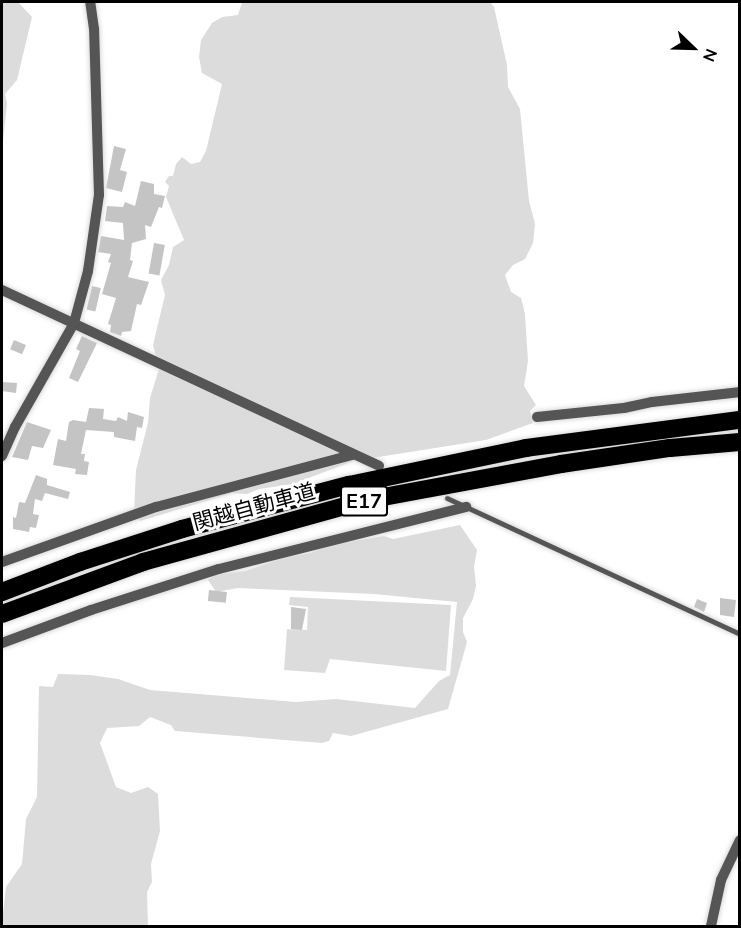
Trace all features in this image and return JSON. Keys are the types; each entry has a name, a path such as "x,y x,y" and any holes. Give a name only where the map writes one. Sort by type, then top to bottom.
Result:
{"highway":[{"name":"関越自動車道","path":"2,592 80,562 182,529 349,485 526,448 740,420"},
{"name":"関越自動車道","path":"2,614 143,562 367,500 561,464 670,448 740,442"}],"street":[{"path":"2,456 15,427 74,323 88,272 99,195 94,29 90,2"},
{"path":"2,290 379,466"},
{"path":"537,417 740,392"},
{"path":"2,562 146,510 352,455"},
{"path":"2,643 102,606 219,569 466,507"},
{"path":"711,927 722,880 740,840"}],"lane":[{"path":"447,498 740,634"}],"shaded area":[{"path":"2,2 18,2 32,17 17,80 5,94 7,103 2,151"},
{"path":"242,2 490,2 494,7 507,65 508,87 520,109 529,201 535,224 533,243 525,259 513,265 505,275 511,292 521,298 525,314 528,361 524,386 536,405 530,411 533,423 486,440 353,461 293,484 259,489 247,494 232,493 140,521 134,512 136,470 148,423 150,398 159,369 153,345 165,295 161,280 169,265 173,247 184,240 166,197 169,186 165,182 169,176 173,176 176,164 182,157 191,164 200,162 206,151 222,84 202,73 199,57 201,40 212,23 222,17 238,15"},
{"path":"460,525 477,550 474,567 476,586 473,599 463,618 463,632 467,642 448,709 351,736 333,733 329,741 322,743 175,731 171,725 150,717 139,726 107,728 100,743 116,787 131,793 148,787 158,794 160,831 151,864 152,882 147,892 148,926 4,926 2,922 6,887 22,864 26,819 37,797 39,686 53,687 58,674 90,675 118,679 150,690 296,702 336,699 415,708 439,681 450,675 457,602 374,594 238,588 216,592 208,580 214,575 245,571 287,557 311,553 329,545 384,536 393,539"},
{"path":"290,597 451,605 446,671 330,659 325,673 284,670 287,629 307,630 308,607 289,605"}],"building":[{"path":"114,146 126,149 120,170 127,172 122,192 106,188"},
{"path":"141,181 154,184 154,194 165,196 162,208 159,207 151,227 145,225 146,239 132,243 130,260 133,261 128,277 149,282 141,305 137,304 131,331 122,332 121,336 110,332 111,325 108,324 116,298 102,294 111,263 108,262 111,254 98,252 101,236 124,240 123,223 105,221 107,206 123,207 125,202 135,206"},
{"path":"154,243 165,245 159,275 149,274"},
{"path":"92,286 101,288 95,311 87,309"},
{"path":"82,336 97,343 78,382 69,378 80,351 76,349"},
{"path":"14,340 26,345 22,354 10,349"},
{"path":"2,382 17,383 16,393 2,391"},
{"path":"89,408 104,409 103,419 116,421 118,417 127,421 128,412 144,417 142,428 137,427 135,441 114,437 114,432 86,430 81,454 85,454 84,461 89,462 87,475 75,474 76,469 53,465 58,439 66,441 69,422 73,420 86,422"},
{"path":"27,422 51,430 43,448 32,446 28,460 12,457"},
{"path":"36,475 47,479 47,485 70,492 68,499 45,493 42,501 35,499 33,514 39,515 36,528 30,527 29,532 13,529 13,517 16,518 19,502 25,503"},
{"path":"209,590 227,592 226,603 208,601"},
{"path":"720,598 736,600 734,617 720,615"},
{"path":"697,599 707,603 704,612 694,607"},
{"path":"291,607 306,609 302,630 291,629"}]}
